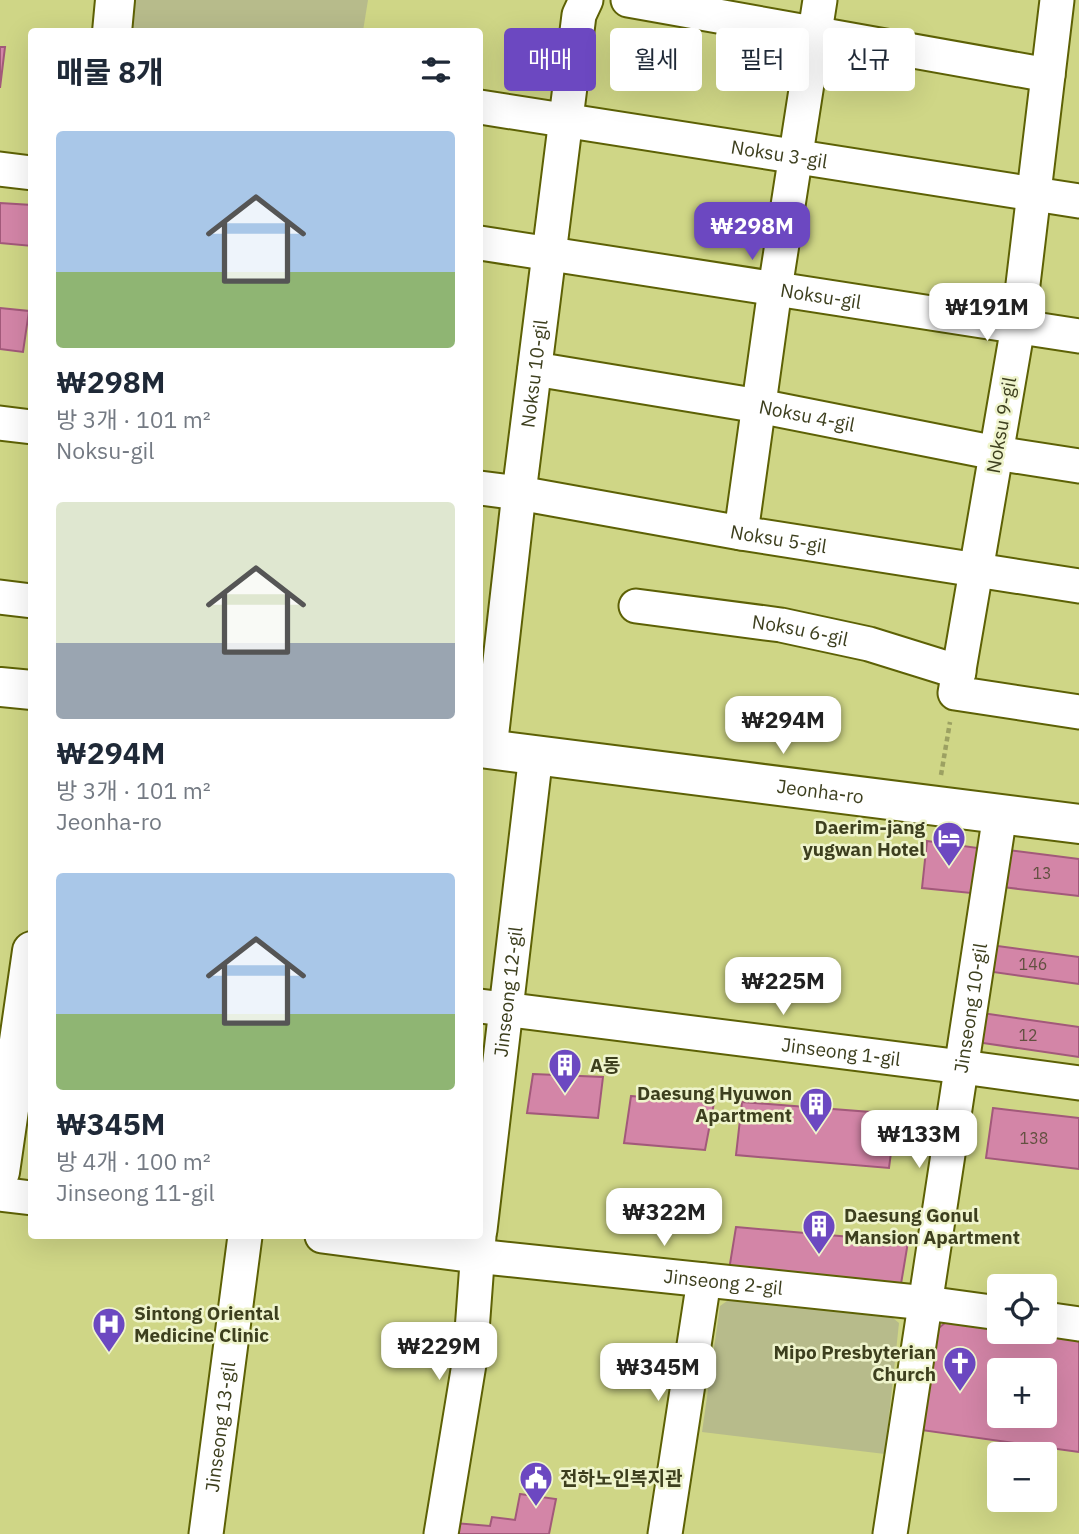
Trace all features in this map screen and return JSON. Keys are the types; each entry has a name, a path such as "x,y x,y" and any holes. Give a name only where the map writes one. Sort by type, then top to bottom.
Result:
{"street":[{"path":"112,28 116,0"},
{"name":"Noksu 10-gil","path":"485,748 492,621 519,493 579,15 586,0"},
{"path":"628,0 1048,75"},
{"path":"741,533 775,289 820,0"},
{"name":"Noksu 9-gil","path":"957,682 1018,326 1058,0"},
{"name":"Noksu 3-gil","path":"483,107 1079,201"},
{"path":"0,169 28,172"},
{"name":"Noksu-gil","path":"483,243 1079,335"},
{"name":"Noksu 4-gil","path":"535,369 759,406 996,453 1079,466"},
{"path":"0,423 28,426"},
{"name":"Noksu 5-gil","path":"483,488 741,533 1079,586"},
{"path":"0,597 28,600"},
{"name":"Noksu 6-gil","path":"636,606 781,625 869,644 957,682 1079,712"},
{"path":"0,687 28,690"},
{"name":"Jeonha-ro","path":"485,748 1079,824"},
{"name":"Jinseong 12-gil","path":"483,1162 493,1007 536,754"},
{"name":"Jinseong 10-gil","path":"890,1534 1000,814"},
{"path":"0,1172 28,979"},
{"name":"Jinseong 1-gil","path":"493,1007 1079,1083"},
{"path":"0,1194 28,1198"},
{"name":"Jinseong 13-gil","path":"206,1534 245,1239"},
{"name":"Jinseong 2-gil","path":"439,1239 478,1240 704,1280 987,1311"},
{"name":"Jinseong 12-gil","path":"441,1534 470,1359 478,1240"},
{"path":"665,1534 704,1280"},
{"path":"1057,1321 1079,1324"}],"path":[{"path":"936,806 957,682"}],"green space":[{"path":"131,0 368,0 363,28 127,28"},
{"path":"734,1296 882,1309 899,1323 885,1454 702,1432 720,1306"}],"building":[{"path":"0,47 5,47 0,88"},
{"path":"0,203 28,205 28,246 0,243"},
{"path":"0,308 28,311 23,352 0,349"},
{"name":"Daerim-jang yugwan Hotel","path":"927,841 978,848 971,893 922,888"},
{"path":"1008,850 1079,859 1079,896 1002,887"},
{"path":"990,945 1079,957 1079,984 986,971"},
{"path":"982,1013 1079,1027 1079,1057 976,1042"},
{"name":"A동","path":"533,1074 603,1077 598,1118 527,1113"},
{"path":"631,1096 714,1103 705,1150 624,1143"},
{"name":"Daesung Hyuwon Apartment","path":"742,1102 896,1114 889,1168 736,1155"},
{"path":"993,1108 1079,1118 1079,1169 986,1158"},
{"name":"Daesung Gonul Mansion Apartment","path":"736,1227 908,1242 901,1284 729,1270"},
{"name":"Mipo Presbyterian Church","path":"952,1317 987,1321 987,1344 1057,1344 1057,1333 1079,1335 1079,1452 1057,1449 1057,1442 1007,1442 914,1429 928,1337"},
{"name":"전하노인복지관","path":"520,1494 556,1499 549,1534 453,1534 455,1523 490,1526 492,1517 515,1520"}],"place":[{"name":"Daerim-jang yugwan Hotel","path":"949,868"},
{"name":"A동","path":"565,1095"},
{"name":"Daesung Hyuwon Apartment","path":"816,1134"},
{"name":"Daesung Gonul Mansion Apartment","path":"819,1256"},
{"name":"Sintong Oriental Medicine Clinic","path":"109,1354"},
{"name":"Mipo Presbyterian Church","path":"960,1393"},
{"name":"전하노인복지관","path":"536,1508"}]}
